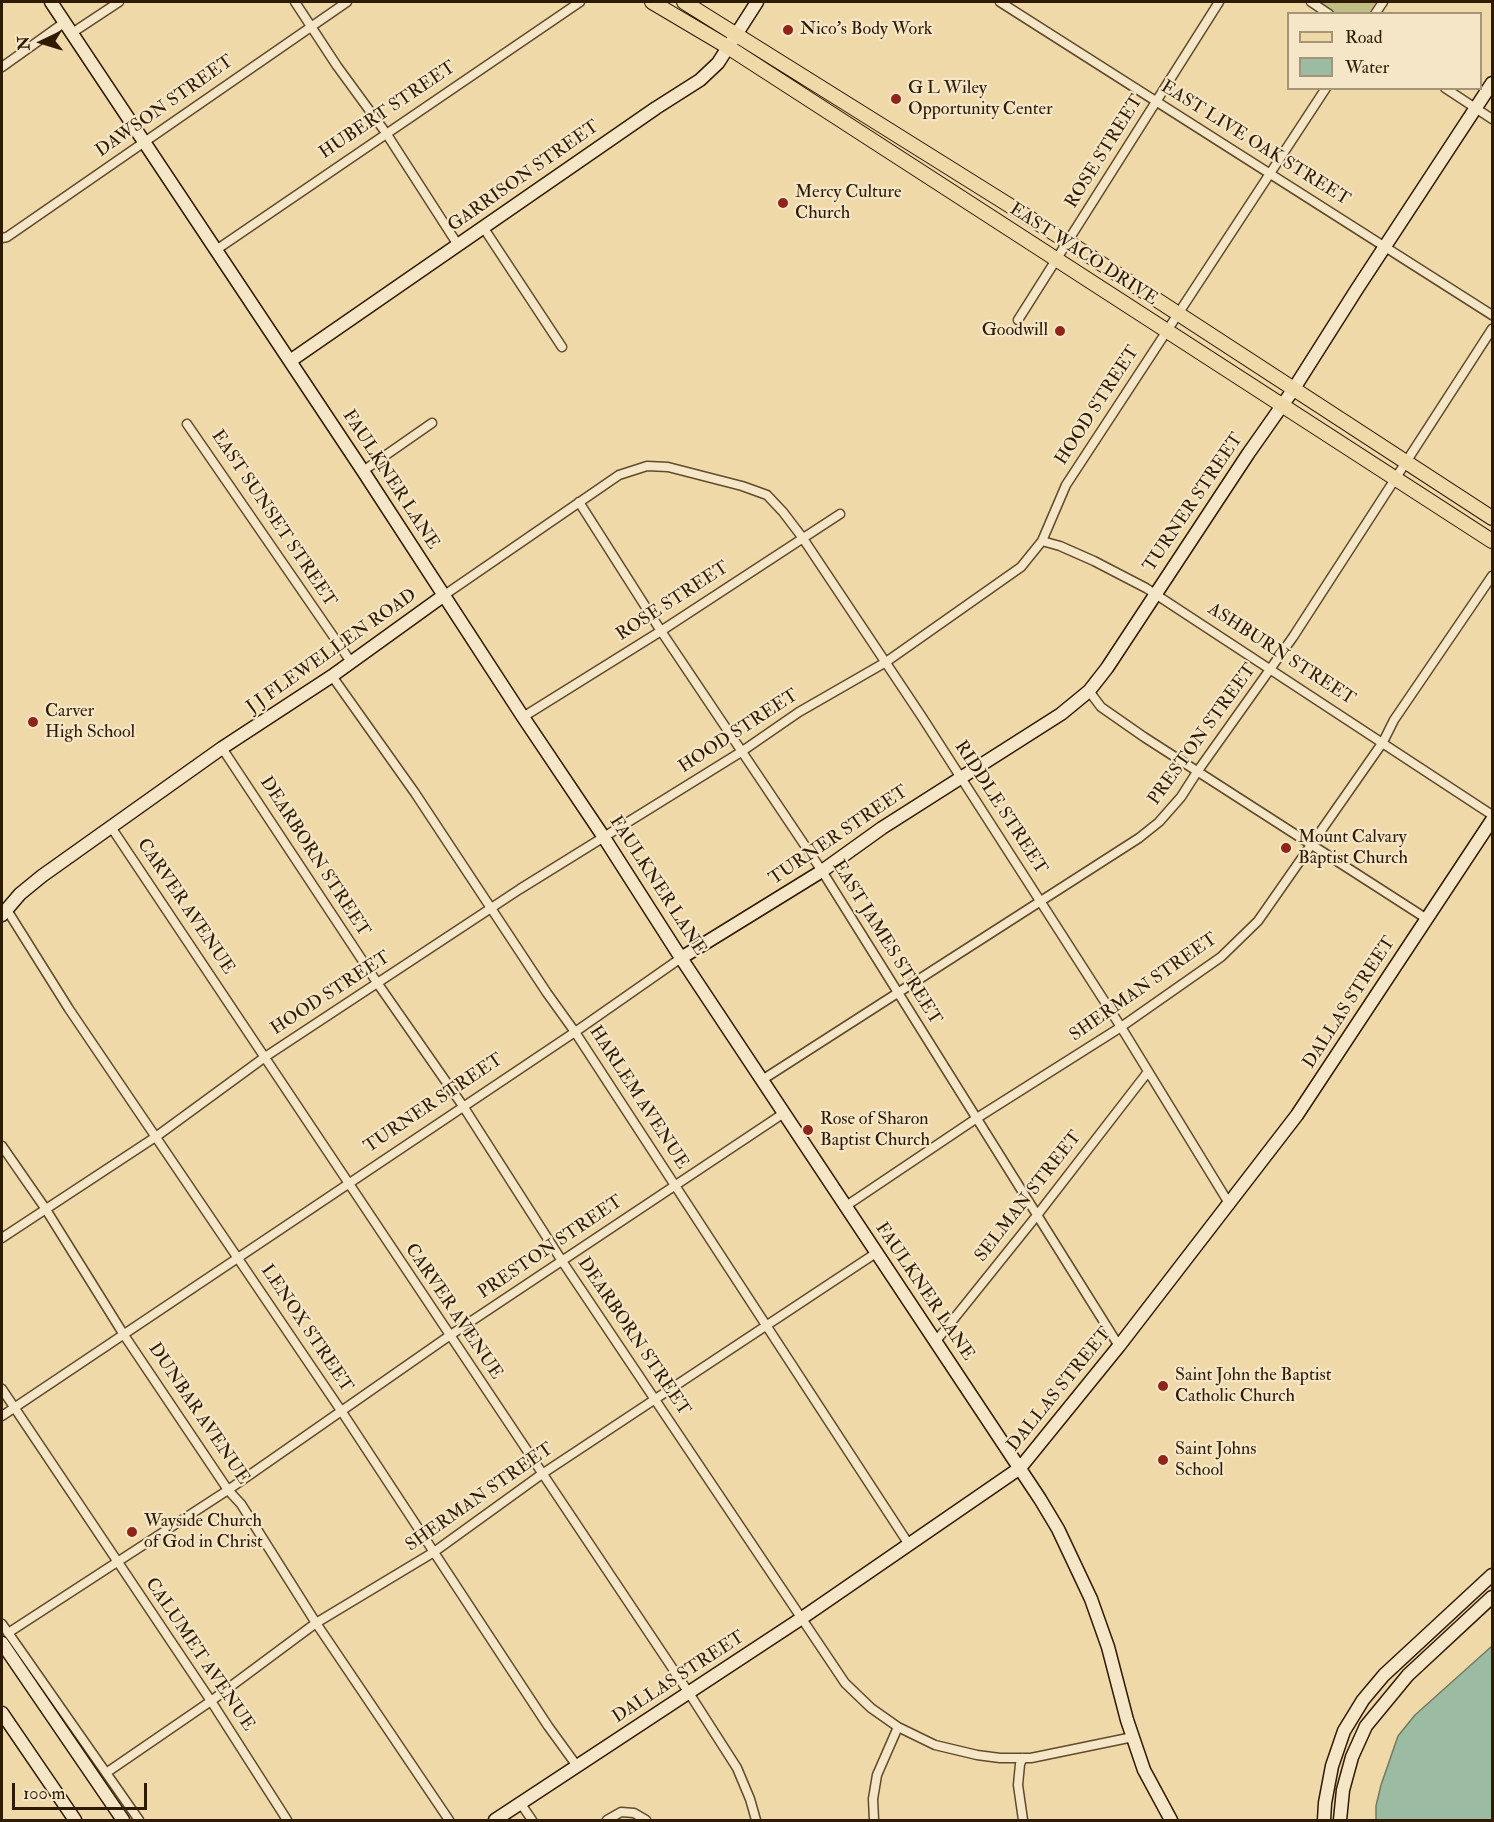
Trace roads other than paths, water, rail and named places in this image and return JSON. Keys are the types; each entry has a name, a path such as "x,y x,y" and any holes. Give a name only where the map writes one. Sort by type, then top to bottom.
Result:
{"main road":[{"name":"EAST WACO DRIVE","path":"652,2 728,47 1492,541"},
{"name":"EAST WACO DRIVE","path":"684,2 737,33 1068,242 1492,518"}],"street":[{"name":"FAULKNER LANE","path":"51,2 363,471 1058,1529 1091,1599 1108,1647 1133,1737 1148,1778 1172,1821"},
{"path":"72,33 119,2"},
{"path":"295,2 386,133 458,245"},
{"name":"DAWSON STREET","path":"2,238 7,237 347,2"},
{"name":"HUBERT STREET","path":"216,250 580,2"},
{"name":"GARRISON STREET","path":"290,361 700,80 718,63 757,2"},
{"name":"EAST LIVE OAK STREET","path":"1000,2 1492,315"},
{"name":"ROSE STREET","path":"1018,320 1219,2"},
{"path":"1311,2 1326,12"},
{"path":"2,67 65,22"},
{"name":"TURNER STREET","path":"2,1416 575,1032 681,958 822,871 882,828 1061,714 1089,691 1107,668 1248,454 1293,390 1492,83"},
{"name":"HOOD STREET","path":"2,1238 157,1136 265,1057 491,908 741,752 799,712 886,662 1016,572 1042,541 1066,485 1325,90"},
{"path":"1448,90 1492,120"},
{"path":"483,227 562,347"},
{"name":"PRESTON STREET","path":"762,1080 1152,829 1172,809 1271,669 1396,480 1492,329"},
{"path":"363,471 432,423"},
{"name":"EAST SUNSET STREET","path":"187,424 351,662"},
{"name":"J J FLEWELLEN ROAD","path":"4,913 20,894 42,876 222,748 332,676 443,596 619,475 647,466 668,467 702,476"},
{"name":"RIDDLE STREET","path":"702,476 767,495 802,537 1041,901 1230,1205"},
{"name":"EAST JAMES STREET","path":"579,502 661,631 822,871 1119,1346"},
{"name":"ROSE STREET","path":"523,717 661,631 840,514"},
{"name":"ASHBURN STREET","path":"1042,541 1094,561 1155,594 1492,814"},
{"name":"SHERMAN STREET","path":"846,1206 977,1118 1121,1028 1221,957 1258,921 1383,742 1395,720 1492,576"},
{"name":"HARLEM AVENUE","path":"332,676 415,793 575,1032 908,1543"},
{"path":"1089,691 1101,707 1197,772 1427,919"},
{"name":"DEARBORN STREET","path":"222,748 378,984 463,1106 562,1261 845,1683 871,1708 898,1727 935,1745 957,1752 1000,1758 1023,1758 1050,1755 1133,1737"},
{"name":"DALLAS STREET","path":"495,1821 802,1618 1020,1468 1230,1205 1321,1082 1492,820"},
{"name":"CARVER AVENUE","path":"111,827 689,1693 737,1768 756,1821"},
{"name":"LENOX STREET","path":"4,913 157,1136 548,1726 577,1766"},
{"name":"SELMAN STREET","path":"936,1341 1038,1214 1147,1072"},
{"name":"PRESTON STREET","path":"5,1638 228,1490 449,1336 784,1113"},
{"name":"DUNBAR AVENUE","path":"2,1146 45,1208 124,1335 228,1490 241,1504 316,1623 449,1821"},
{"name":"SHERMAN STREET","path":"106,1773 211,1701 316,1623 434,1552 542,1474 876,1253"},
{"name":"CALUMET AVENUE","path":"2,1389 116,1563 211,1701 287,1821"},
{"path":"1324,1821 1325,1803 1335,1757 1344,1731 1363,1700 1384,1675 1492,1575"},
{"path":"1340,1821 1343,1790 1352,1757 1366,1726 1408,1675 1492,1597"},
{"path":"2,1624 5,1638 123,1821"},
{"path":"5,1638 139,1821"},
{"path":"2,1713 75,1821"},
{"path":"874,1821 873,1799 877,1775 898,1727"},
{"path":"1023,1758 1020,1764 1018,1785 1023,1821"},
{"path":"521,1804 532,1821"},
{"path":"607,1821 621,1812 634,1813 646,1821"}],"water":[{"path":"1492,1646 1492,1820 1376,1820 1376,1806 1381,1785 1398,1736 1415,1715"}],"place":[{"name":"Nico's Body Work","path":"788,30"},
{"name":"G L Wiley Opportunity Center","path":"896,99"},
{"name":"Mercy Culture Church","path":"783,203"},
{"name":"Goodwill","path":"1060,331"},
{"name":"Carver High School","path":"33,722"},
{"name":"Mount Calvary Baptist Church","path":"1286,848"},
{"name":"Rose of Sharon Baptist Church","path":"808,1130"},
{"name":"Saint John the Baptist Catholic Church","path":"1163,1386"},
{"name":"Saint Johns School","path":"1163,1460"},
{"name":"Wayside Church of God in Christ","path":"132,1532"}]}
